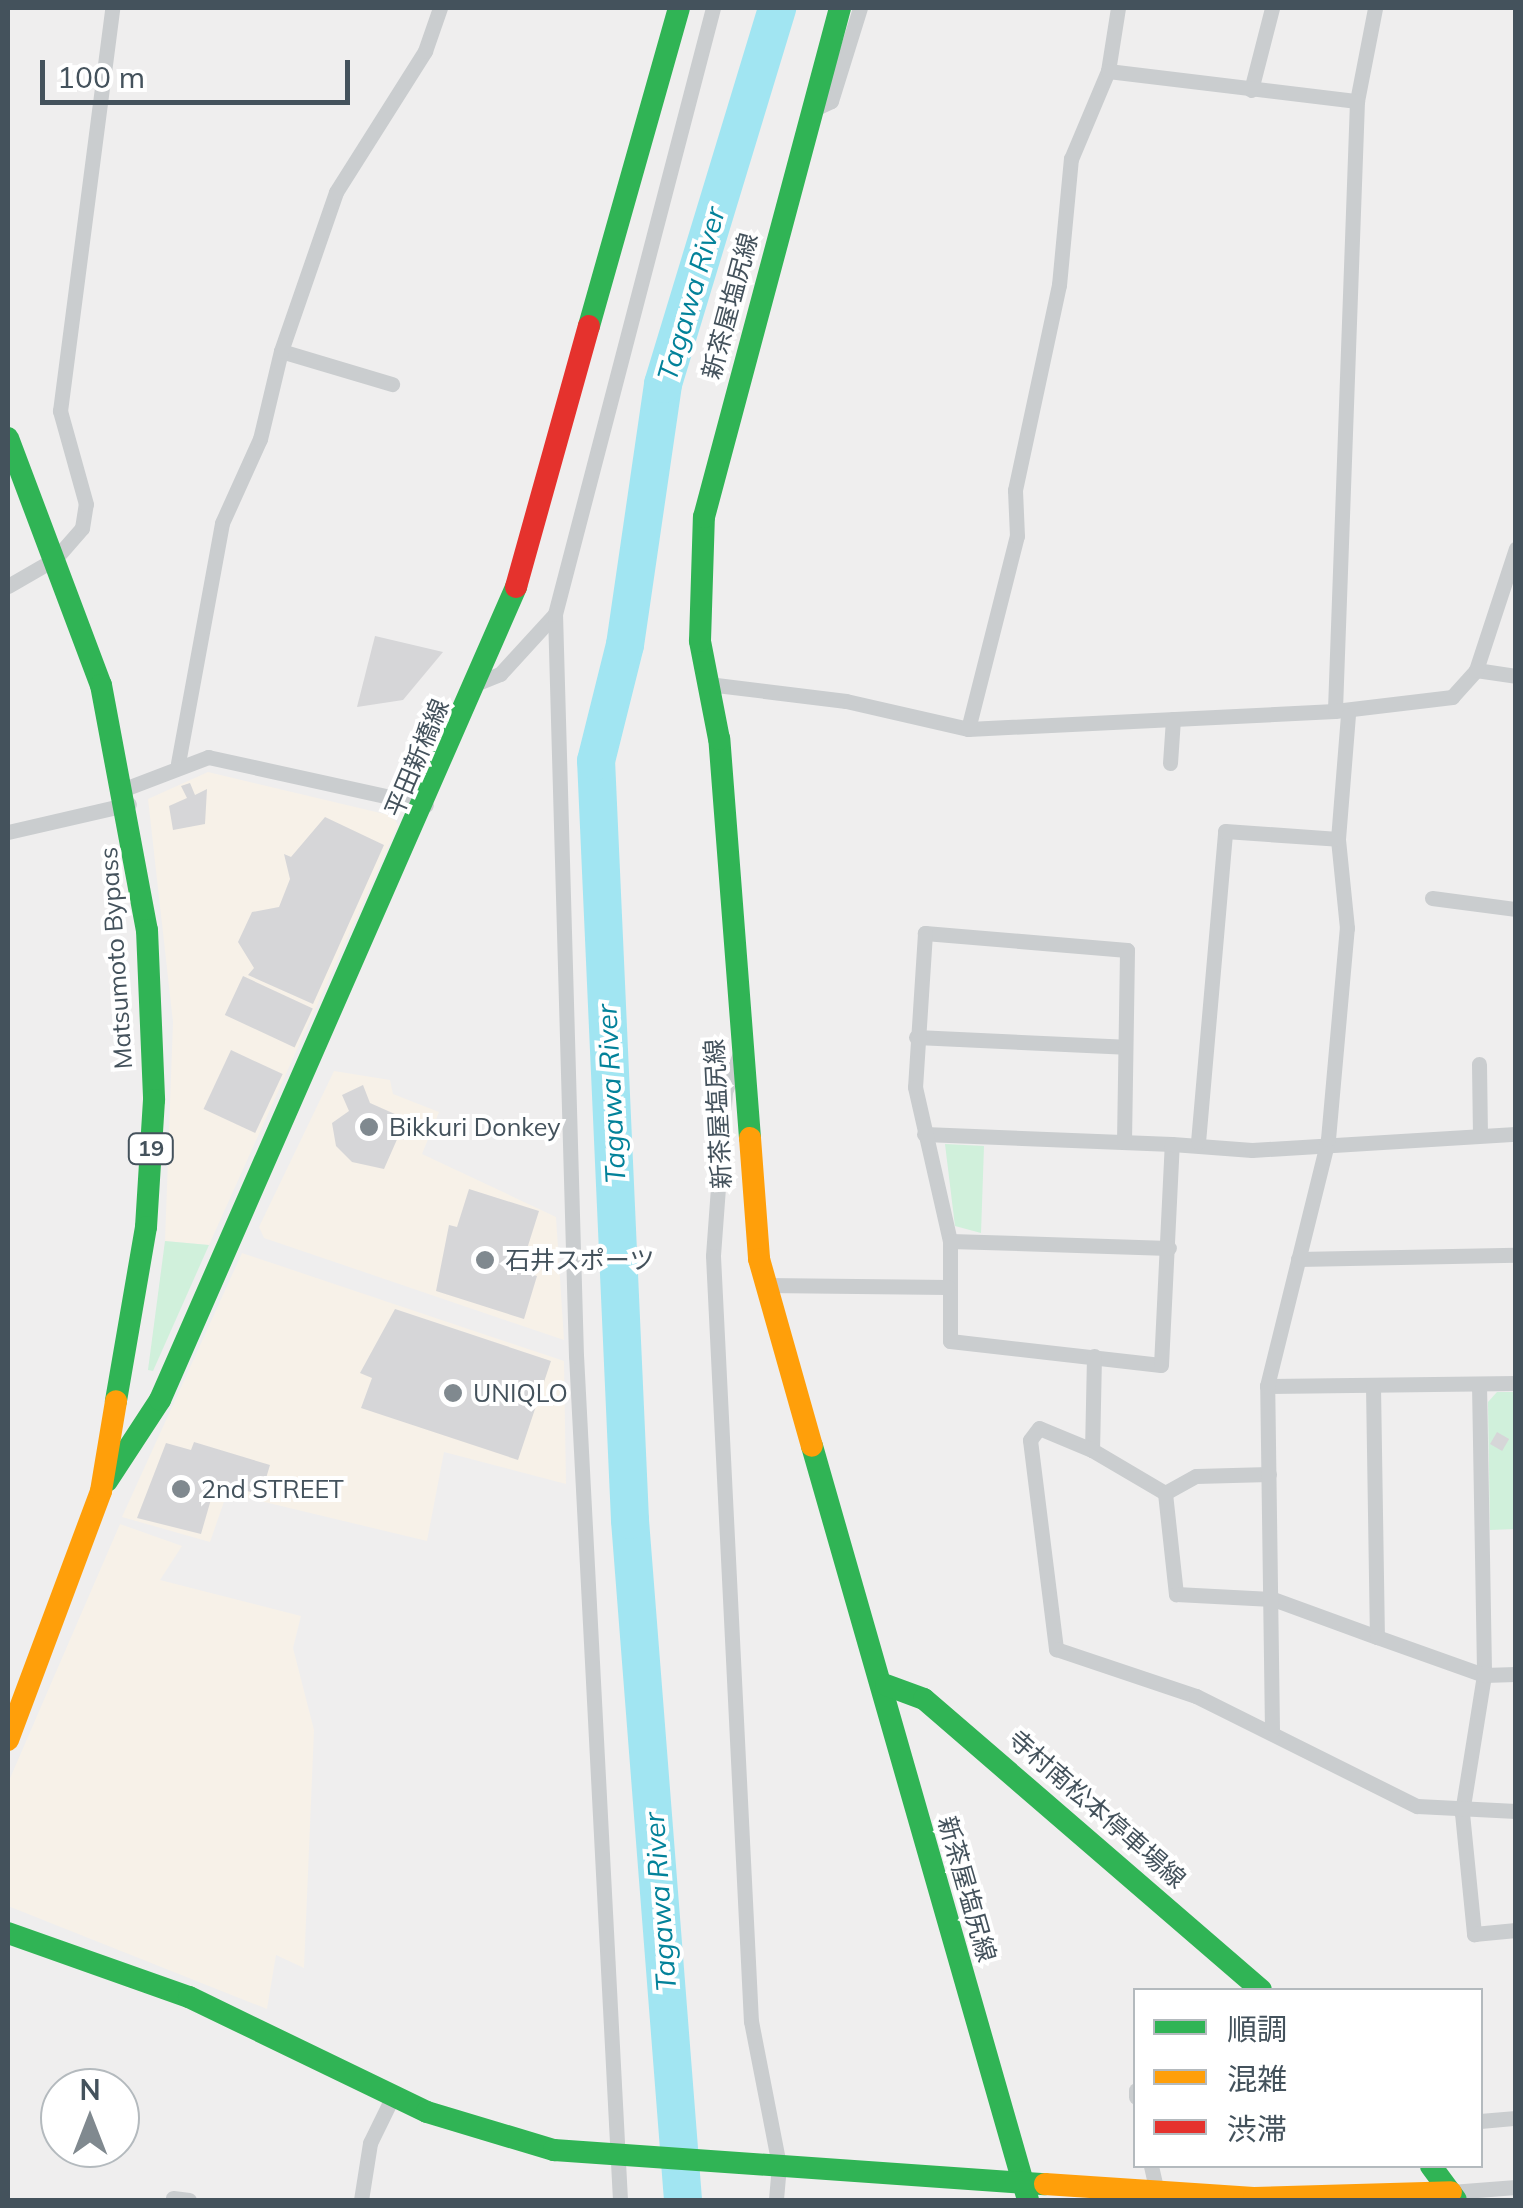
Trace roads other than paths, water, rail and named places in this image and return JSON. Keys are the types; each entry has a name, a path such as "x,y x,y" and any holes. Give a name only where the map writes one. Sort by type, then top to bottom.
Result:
{"main road":[{"name":"平田新橋線","path":"101,1490 160,1400 480,682 609,280 679,8"},
{"name":"新茶屋塩尻線","path":"840,8 704,517 698,588 743,1046 750,1198 766,1285 886,1685 1026,2191"},
{"name":"Matsumoto Bypass","path":"8,438 55,559 128,796 147,930 154,1100 146,1227 101,1490"},
{"name":"19","path":"8,1740 101,1490"},
{"name":"寺村南松本停車場線","path":"886,1685 924,1699 1030,1784 1259,1988"},
{"path":"8,1933 188,1998 393,2096 490,2136 622,2158 771,2164 1026,2191 1157,2191 1254,2200 1453,2196"},
{"path":"1432,2168 1453,2196"}],"street":[{"path":"8,586 55,559 82,528 86,504 60,411 112,8"},
{"path":"178,763 222,523 260,439 280,351 336,192 425,51 440,8"},
{"path":"620,2200 622,2158 576,1356 555,614 713,8"},
{"path":"810,110 831,101 860,8"},
{"path":"968,729 1017,536 1016,490 1059,285 1071,159 1108,72 1118,8"},
{"path":"1251,90 1272,8"},
{"path":"1272,1730 1267,1386 1328,1139 1347,928 1338,839 1357,101 1375,8"},
{"path":"1108,72 1357,101"},
{"path":"280,351 392,384"},
{"path":"708,684 846,701 968,729 1341,713 1452,696 1476,670 1516,548"},
{"path":"480,682 500,674 555,614"},
{"path":"1476,670 1516,676"},
{"path":"1170,763 1173,719"},
{"path":"8,832 128,796 178,763 208,757 427,805"},
{"path":"1198,1142 1225,831 1338,839"},
{"path":"1432,898 1516,909"},
{"path":"1124,1142 1127,950 925,934 916,1038 924,1134 950,1241 950,1341 1161,1365 1172,1144"},
{"path":"916,1038 1125,1047"},
{"path":"743,1046 725,1092 713,1256 718,1427 751,2020 776,2200"},
{"path":"1480,1064 1480,1135"},
{"path":"924,1134 1198,1142 1252,1150 1328,1139 1516,1134"},
{"path":"950,1241 1169,1248"},
{"path":"1298,1259 1516,1255"},
{"path":"766,1285 948,1287"},
{"path":"1092,1450 1094,1356"},
{"path":"1267,1386 1516,1383"},
{"path":"1479,1384 1484,1675 1462,1813 1474,1934 1516,1930"},
{"path":"1374,1386 1377,1636"},
{"path":"1166,1492 1092,1450 1040,1428 1030,1440 1056,1649 1272,1730 1417,1806 1462,1813 1516,1811"},
{"path":"1166,1492 1196,1476 1269,1474"},
{"path":"1166,1492 1176,1594 1273,1599 1484,1675 1516,1674"},
{"path":"361,2200 370,2143 393,2096"},
{"path":"1483,2121 1516,2118"},
{"path":"1151,2168 1157,2191"},
{"path":"1453,2196 1516,2186"}],"waterway":[{"name":"Tagawa River","path":"683,2200 630,1520 596,761 625,645 663,384 777,8"}],"place":[{"name":"Bikkuri Donkey","path":"369,1127"},
{"name":"石井スポーツ","path":"485,1260"},
{"name":"UNIQLO","path":"453,1393"},
{"name":"2nd STREET","path":"181,1489"}]}
